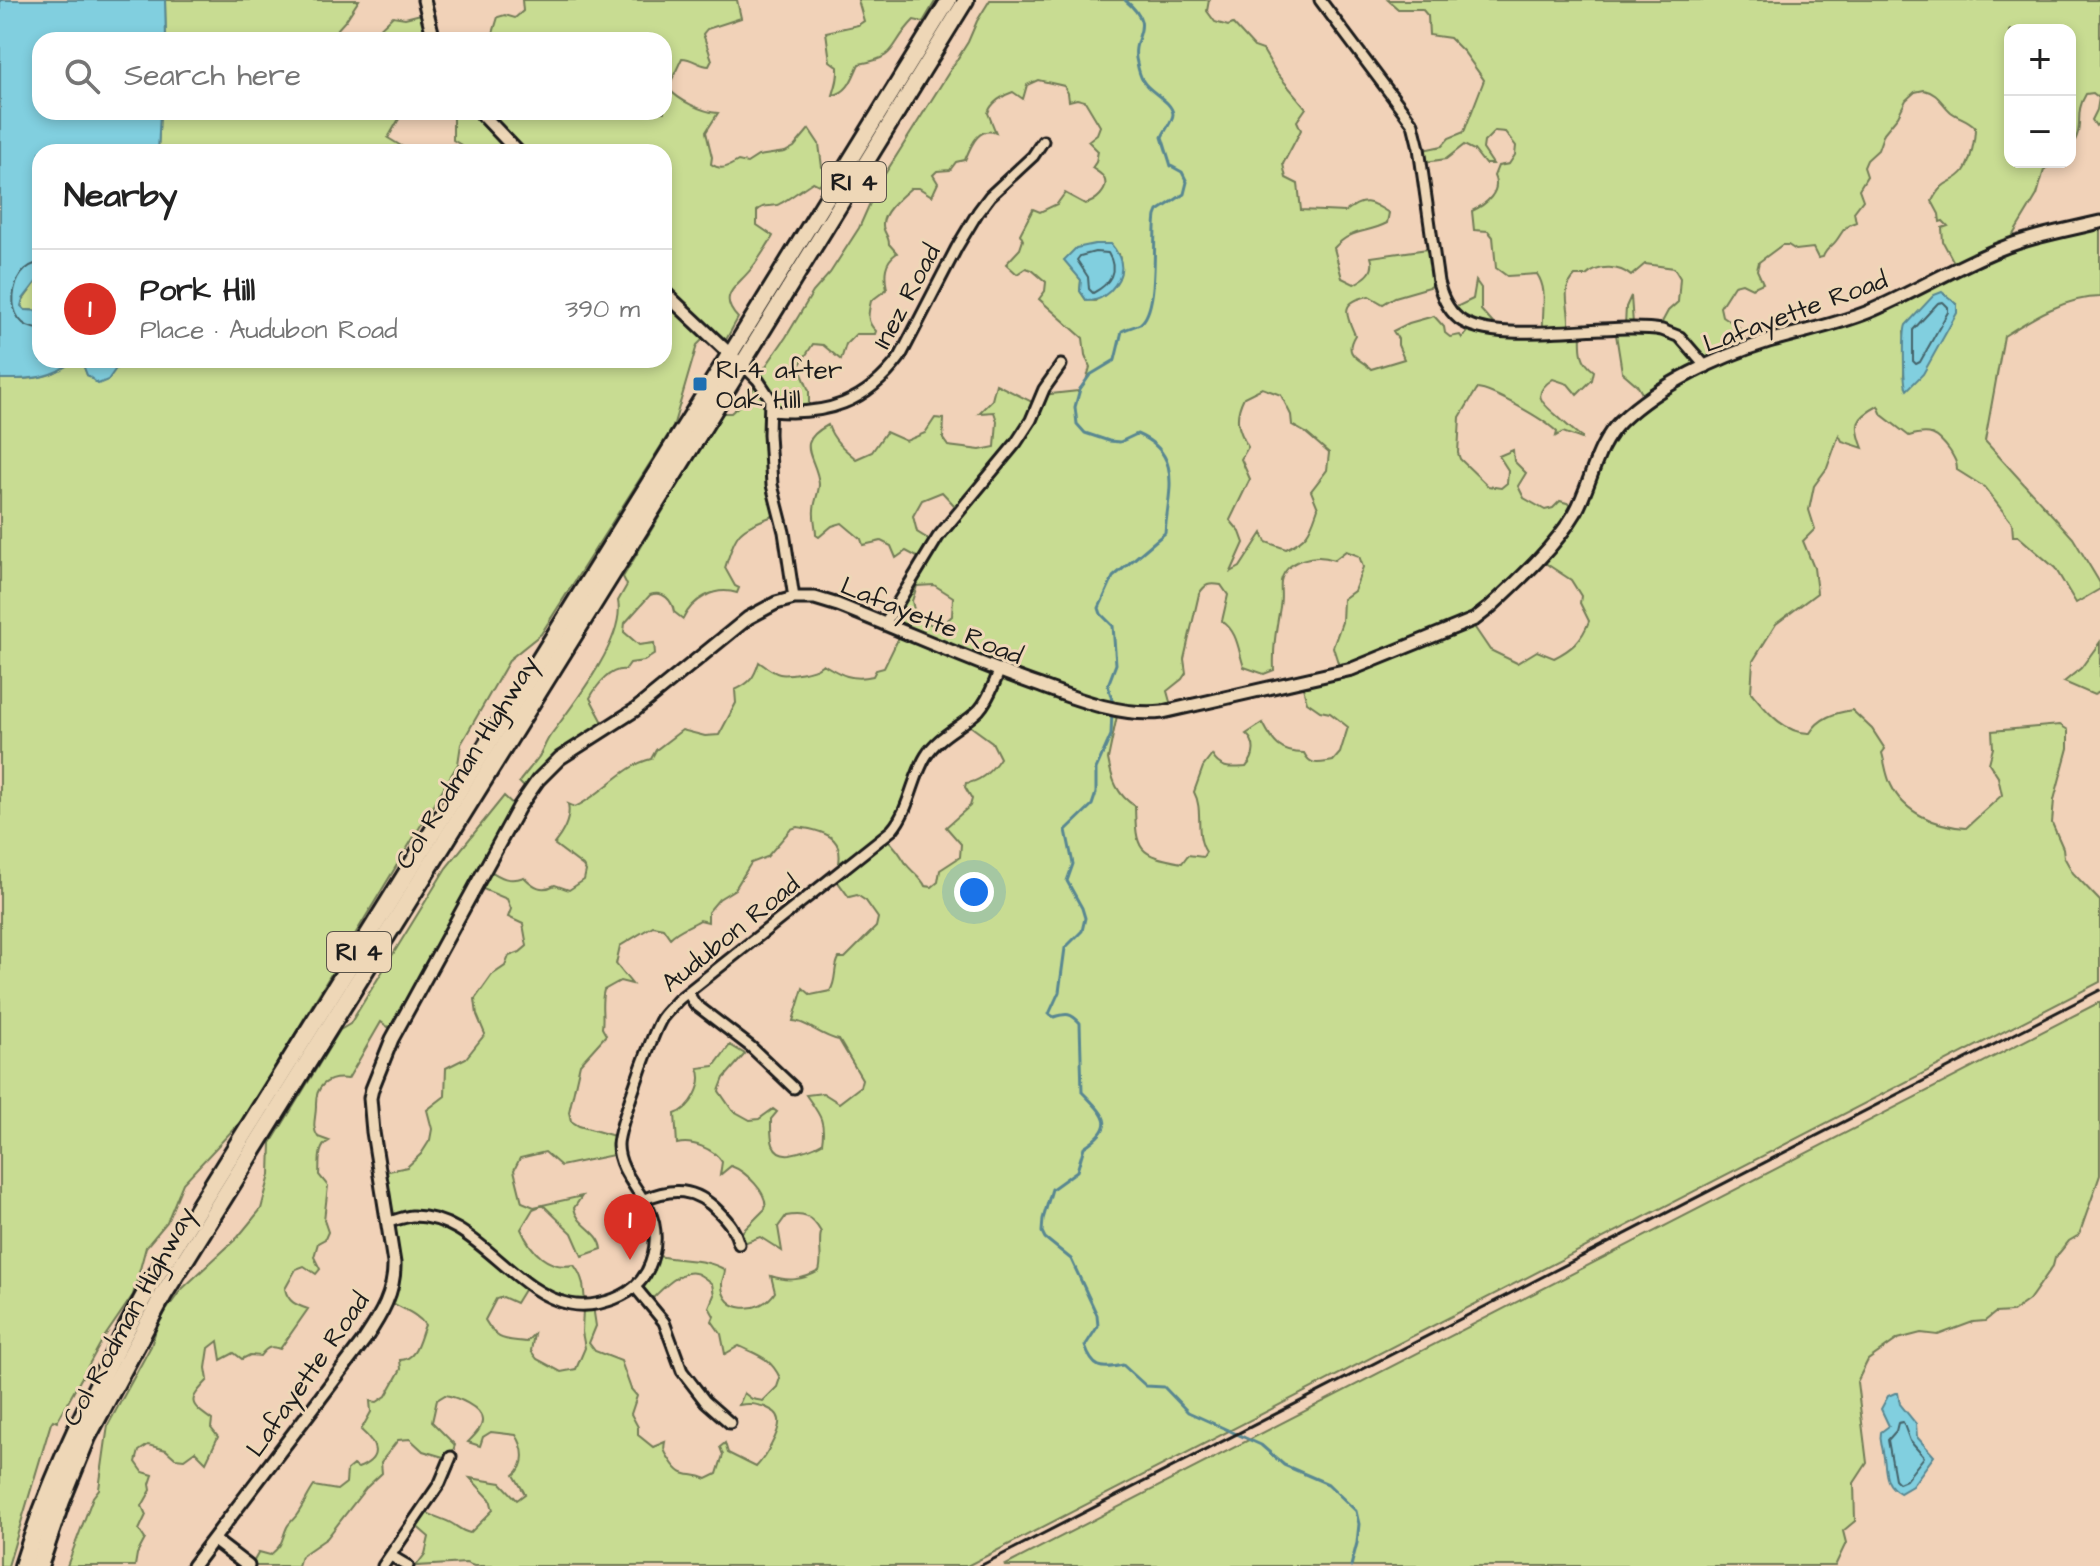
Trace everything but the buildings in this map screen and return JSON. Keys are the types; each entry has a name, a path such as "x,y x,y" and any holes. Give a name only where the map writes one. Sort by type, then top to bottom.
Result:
{"highway":[{"name":"Col Rodman Highway","path":"39,1566 87,1437 163,1295 736,359 949,0"},
{"name":"Col Rodman Highway","path":"23,1566 53,1480 78,1422 149,1287 966,0"}],"street":[{"path":"424,0 432,32"},
{"path":"1322,1 1413,124 1442,299 1459,319 1473,327 1503,332 1662,330 1680,337 1706,367"},
{"path":"488,120 510,144"},
{"name":"Inez Road","path":"771,411 804,413 834,407 865,393 890,370 900,357 978,212 990,196 1033,156 1043,141"},
{"name":"Lafayette Road","path":"193,1566 365,1339 391,1292 395,1273 371,1114 372,1089 392,1039 519,807 538,780 560,758 635,710 748,618 776,603 794,598 815,598 999,672 1079,700 1152,713 1352,669 1475,619 1508,591 1566,527 1582,499 1599,452 1618,424 1645,401 1745,349 1830,326 1867,312 2011,245 2100,222"},
{"path":"672,299 736,359 770,398 772,485 784,532 794,598"},
{"path":"885,624 938,537 1016,443 1031,420 1044,389 1061,365"},
{"name":"Audubon Road","path":"635,1287 648,1271 655,1249 653,1225 649,1211 624,1170 619,1156 619,1140 661,1020 688,993 892,830 901,817 926,757 941,739 982,706 999,672"},
{"path":"688,993 695,1004 751,1047 794,1088"},
{"path":"642,1200 671,1190 685,1190 699,1195 734,1228 739,1244"},
{"path":"389,1222 416,1216 451,1225 528,1284 564,1302 582,1305 601,1302 635,1287 664,1322 682,1371 705,1401 730,1423"},
{"path":"383,1566 440,1483 451,1457"},
{"path":"214,1540 248,1566"},
{"path":"391,1556 408,1566"}],"green space":[{"path":"165,0 359,0 335,32 166,32"},
{"path":"522,0 737,0 741,18 707,29 703,34 712,60 709,66 682,58 672,79 672,32 493,32 498,17 505,15 515,18 523,11"},
{"path":"858,0 936,0 923,22 914,20 888,54 859,64 847,87 833,95 838,67 830,61 826,32 864,21"},
{"path":"990,0 1209,0 1207,11 1215,22 1228,26 1233,24 1254,47 1263,50 1276,72 1306,108 1297,121 1301,130 1283,164 1286,178 1298,184 1301,210 1345,212 1367,202 1389,213 1387,223 1353,234 1334,248 1342,278 1354,284 1369,274 1371,257 1435,248 1440,284 1395,297 1383,304 1369,296 1349,305 1347,314 1355,335 1351,352 1371,369 1404,359 1393,331 1409,323 1434,316 1450,337 1460,335 1462,338 1472,325 1454,308 1473,299 1476,281 1481,288 1481,310 1498,329 1543,327 1543,293 1537,274 1507,276 1496,268 1493,237 1488,231 1474,230 1472,211 1494,193 1494,176 1498,166 1509,164 1516,146 1505,132 1495,131 1484,142 1483,149 1493,164 1485,164 1474,150 1464,145 1446,159 1425,162 1423,150 1442,146 1449,138 1464,132 1484,80 1450,38 1429,35 1428,16 1422,9 1398,9 1388,0 2100,0 2100,122 2096,126 2092,120 2099,98 2093,93 2086,94 2080,109 2076,139 2076,24 2004,24 2004,168 2046,168 2037,195 2008,243 2100,222 2100,297 2062,305 2004,336 1985,441 2073,538 2100,583 2100,589 2076,603 2055,568 2018,536 2013,536 2012,523 1984,487 1957,470 1954,458 1941,440 1928,433 1909,436 1882,415 1878,406 1858,423 1863,448 1842,441 1839,435 1827,468 1814,486 1809,510 1815,529 1803,541 1814,568 1817,593 1776,624 1753,661 1751,692 1776,720 1801,732 1810,733 1828,717 1852,710 1872,729 1885,749 1882,753 1888,777 1904,803 1922,816 1955,827 1966,828 2002,795 1998,777 1989,763 1993,748 1992,731 2060,725 2068,730 2068,748 2054,800 2052,823 2073,873 2100,901 2100,982 967,1566 474,1566 466,1563 416,1566 425,1554 429,1537 414,1524 424,1511 470,1533 493,1510 490,1499 470,1478 501,1483 517,1500 525,1494 514,1475 521,1466 523,1456 516,1435 491,1432 483,1437 480,1446 468,1442 481,1426 481,1415 468,1403 445,1395 437,1400 432,1422 455,1445 450,1459 423,1451 410,1439 398,1440 381,1462 382,1473 366,1488 327,1538 301,1556 298,1566 251,1566 259,1552 270,1555 278,1548 314,1486 337,1490 346,1483 347,1470 371,1460 374,1446 361,1430 371,1412 370,1401 377,1402 386,1396 401,1369 400,1360 414,1353 425,1325 388,1300 393,1282 380,1173 407,1167 421,1154 430,1140 432,1129 427,1110 445,1096 446,1068 466,1058 485,1034 477,1015 475,999 492,975 505,966 509,956 527,946 523,924 508,917 511,909 507,899 476,886 395,1032 381,1022 348,1079 328,1081 318,1093 315,1129 318,1137 329,1141 321,1151 319,1161 319,1175 328,1186 324,1220 328,1232 325,1239 318,1243 314,1257 320,1269 316,1274 304,1266 296,1269 285,1289 293,1302 308,1309 280,1349 271,1347 260,1356 250,1355 242,1359 234,1353 221,1360 218,1341 209,1348 208,1380 194,1397 198,1410 212,1420 211,1428 218,1437 206,1462 195,1451 184,1459 148,1445 139,1451 136,1462 143,1472 153,1475 151,1490 142,1506 146,1515 139,1530 145,1539 135,1566 67,1566 93,1497 99,1489 108,1425 151,1346 159,1320 181,1290 238,1237 261,1209 270,1175 271,1143 340,1030 350,1024 446,868 504,796 517,808 486,868 504,878 524,877 538,887 555,885 569,890 584,880 586,871 554,844 566,825 568,804 575,807 585,802 632,767 651,759 656,750 682,730 705,736 719,735 736,703 735,690 751,679 759,662 785,675 812,670 823,664 847,676 859,678 873,676 876,670 884,668 901,633 889,626 904,592 917,585 923,560 906,551 896,558 891,546 881,541 863,545 861,539 842,523 832,526 819,537 816,535 814,507 819,484 809,452 811,438 828,425 836,440 856,459 872,452 886,432 906,441 925,433 935,418 944,419 943,439 948,446 980,450 995,447 997,421 994,412 979,413 992,400 996,384 1036,404 1042,395 1078,391 1086,381 1090,367 1083,338 1039,299 1045,291 1046,282 1032,270 1026,268 1017,274 1006,264 1020,249 1023,240 1020,234 1033,209 1040,212 1057,204 1065,193 1085,204 1089,203 1105,187 1104,178 1092,168 1098,151 1088,141 1097,134 1100,126 1085,101 1069,101 1064,86 1038,80 1027,85 1023,99 1013,92 995,103 988,113 996,133 984,132 973,143 965,160 956,162 950,170 937,171 933,175 938,183 932,196 919,188 911,188 886,215 884,230 889,244 897,253 886,269 887,289 871,301 869,318 875,334 856,334 846,344 841,360 823,345 813,344 799,366 809,391 809,412 770,414 778,514 741,532 733,545 725,568 739,588 737,593 720,591 705,596 692,606 683,619 674,612 666,597 650,595 625,623 624,632 639,645 654,643 655,654 644,661 630,663 625,670 614,672 596,688 590,698 605,726 561,757 529,792 519,782 606,653 614,634 618,601 627,585 623,577 722,413 731,413 751,395 757,379 813,292 830,273 859,228 878,185 968,42","holes":["1929,91 1951,112 1975,127 1972,150 1964,171 1944,185 1932,201 1940,222 1948,226 1942,228 1943,242 1957,268 1828,328 1748,347 1740,328 1722,316 1720,307 1734,285 1742,283 1752,288 1763,283 1757,270 1759,262 1782,245 1796,250 1813,248 1818,258 1823,257 1846,227 1856,222 1854,212 1863,200 1859,189 1867,176 1864,167 1867,160 1878,150 1884,133 1915,92","1119,254 1121,271 1117,282 1095,301 1086,300 1080,291 1081,280 1065,260","1645,264 1674,268 1680,278 1678,302 1668,311 1660,326 1633,324 1631,296 1626,307 1625,325 1615,328 1622,372 1637,385 1646,400 1599,453 1577,506 1560,501 1553,508 1545,510 1524,498 1518,486 1526,473 1514,461 1513,450 1499,456 1508,470 1507,483 1501,488 1488,486 1460,459 1458,453 1460,417 1477,389 1495,394 1531,413 1557,432 1556,436 1563,432 1582,439 1542,402 1541,397 1542,389 1553,379 1568,384 1577,395 1592,380 1594,371 1585,362 1582,352 1581,328 1569,325 1568,287 1575,276 1586,276 1603,268 1621,270 1631,276","1942,293 1957,304 1904,374 1904,331","1262,388 1281,395 1291,415 1292,425 1329,453 1327,470 1311,491 1318,508 1304,537 1286,549 1266,542 1262,533 1240,567 1231,572 1244,543 1230,520 1250,479 1241,459 1248,447 1238,422 1244,397","942,492 954,505 954,518 933,542 917,532 913,516 922,500","1346,551 1359,556 1363,567 1354,591 1343,599 1342,622 1333,647 1340,669 1301,681 1307,702 1320,711 1330,713 1348,727 1340,753 1333,761 1313,762 1304,753 1278,746 1263,723 1246,734 1254,750 1246,767 1222,766 1212,755 1203,767 1194,792 1200,838 1206,852 1203,857 1188,855 1182,863 1148,853 1139,842 1135,806 1120,792 1108,759 1118,711 1172,709 1167,691 1186,673 1184,659 1199,594 1208,585 1221,585 1228,595 1222,621 1234,636 1244,667 1264,674 1274,670 1274,646 1284,573 1303,560 1334,560","1539,559 1571,580 1581,596 1580,603 1589,621 1580,639 1571,647 1554,658 1537,651 1517,663 1490,650 1471,622","934,585 953,597 952,616 942,625 930,624 915,614 912,601 917,586","966,723 992,742 1000,758 985,775 966,783 972,799 970,806 946,827 961,844 960,857 940,870 938,882 932,887 925,886 885,837 931,751","797,827 827,835 838,846 840,855 835,878 849,897 857,895 866,901 878,918 876,927 845,958 839,958 830,991 811,995 803,988 793,1021 839,1040 862,1079 860,1087 839,1103 823,1093 806,1095 822,1122 822,1143 783,1154 778,1152 771,1138 771,1119 777,1112 773,1109 759,1119 750,1120 732,1110 719,1091 724,1078 745,1054 730,1045 714,1066 698,1068 700,1081 695,1095 686,1107 675,1114 677,1144 689,1143 708,1150 722,1162 720,1175 731,1166 760,1190 765,1209 737,1237 741,1244 760,1237 782,1251 778,1227 786,1216 807,1217 821,1232 819,1271 795,1279 771,1276 775,1292 769,1299 752,1307 743,1308 728,1301 722,1283 725,1270 700,1261 654,1255 634,1288 649,1302 683,1274 702,1276 712,1284 714,1295 709,1307 714,1316 712,1321 721,1334 725,1354 739,1346 768,1361 780,1378 777,1387 763,1401 752,1399 744,1393 739,1405 765,1407 778,1417 777,1431 763,1458 756,1467 728,1453 725,1443 720,1447 723,1455 717,1474 707,1479 679,1471 666,1453 665,1442 653,1447 638,1435 638,1427 631,1414 637,1396 631,1389 621,1361 595,1351 589,1343 596,1326 593,1306 585,1305 583,1284 577,1270 574,1265 556,1265 542,1258 521,1229 533,1209 543,1205 572,1233 582,1256 602,1249 597,1238 576,1214 574,1208 582,1196 534,1207 522,1202 514,1170 520,1158 545,1152 561,1166 618,1154 618,1137 579,1126 571,1121 569,1112 580,1064 606,1035 602,1028 604,990 620,981 632,984 616,964 620,946 653,926 663,928 670,938 700,920 708,922 708,912 719,899 735,889 751,863 767,857 791,829","527,1285 583,1309 585,1348 576,1369 561,1372 537,1359 531,1351 534,1334 526,1342 498,1336 485,1320 496,1299 503,1297 516,1303"]},
{"path":"425,13 433,32 376,32 393,16 405,18"},
{"path":"672,92 691,105 718,113 706,132 711,164 724,167 738,161 747,163 758,156 785,152 794,147 809,129 819,144 822,167 830,172 819,185 813,182 780,204 757,211 757,225 773,236 753,267 731,291 729,303 738,318 722,347 707,335 697,345 673,427 541,634 510,659 461,744 458,764 244,1118 183,1183 167,1222 146,1247 133,1295 103,1339 57,1422 53,1420 51,1423 8,1566 0,1566 0,379 40,377 62,368 84,368 87,375 118,368 672,368 672,144 459,144 453,140 453,120 672,120"},
{"path":"160,120 398,120 388,138 398,144 158,144"},
{"path":"32,288 32,310 21,306"},
{"path":"2100,642 2100,692 2094,695 2064,682 2081,668"},
{"path":"2100,1002 2100,1175 2079,1235 2069,1241 2055,1258 2053,1266 2029,1300 2012,1312 1995,1313 1985,1321 1973,1322 1938,1335 1921,1333 1898,1339 1868,1360 1857,1382 1867,1463 1854,1483 1855,1521 1843,1531 1846,1543 1835,1566 1004,1566"}],"water":[{"path":"0,0 165,0 166,32 32,32 32,120 160,120 158,144 32,144 32,287 21,306 32,310 32,368 63,368 48,375 0,379"},
{"path":"1111,244 1121,262 1121,274 1107,293 1097,300 1087,301 1080,291 1081,280 1064,260 1076,248"},
{"path":"1942,292 1957,304 1957,313 1923,374 1907,390 1904,358 1906,325 1934,295"},
{"path":"84,368 116,368 108,380 98,384 87,375"},
{"path":"1898,1393 1900,1404 1916,1424 1917,1437 1934,1456 1912,1486 1900,1493 1890,1485 1886,1475 1880,1438 1881,1432 1889,1426 1881,1409 1888,1396"}],"waterway":[{"path":"1113,704 1108,685 1116,664 1113,626 1099,608 1113,577 1165,533 1170,476 1162,452 1152,442 1137,434 1120,442 1085,433 1077,424 1075,407 1080,389 1090,375 1115,360 1122,331 1140,324 1146,316 1153,290 1156,216 1158,211 1184,194 1187,182 1182,172 1171,166 1162,137 1173,114 1172,109 1141,77 1136,53 1142,25 1135,10 1125,0"},
{"path":"1112,711 1111,735 1096,769 1096,793 1092,805 1066,830 1073,864 1067,881 1085,918 1082,931 1065,948 1059,992 1049,1014 1054,1017 1068,1015 1080,1023 1082,1092 1102,1114 1104,1126 1095,1139 1084,1147 1077,1171 1052,1189 1042,1232 1071,1259 1097,1315 1098,1326 1085,1346 1091,1359 1103,1367 1123,1365 1146,1386 1164,1387 1188,1412 1261,1445 1284,1465 1328,1484 1356,1511 1359,1524 1351,1566"}],"railway":[{"path":"980,1566 2100,990"}],"place":[{"name":"RI-4 after Oak Hill","path":"700,384"},
{"name":"Pork Hill","path":"630,1260"}]}
